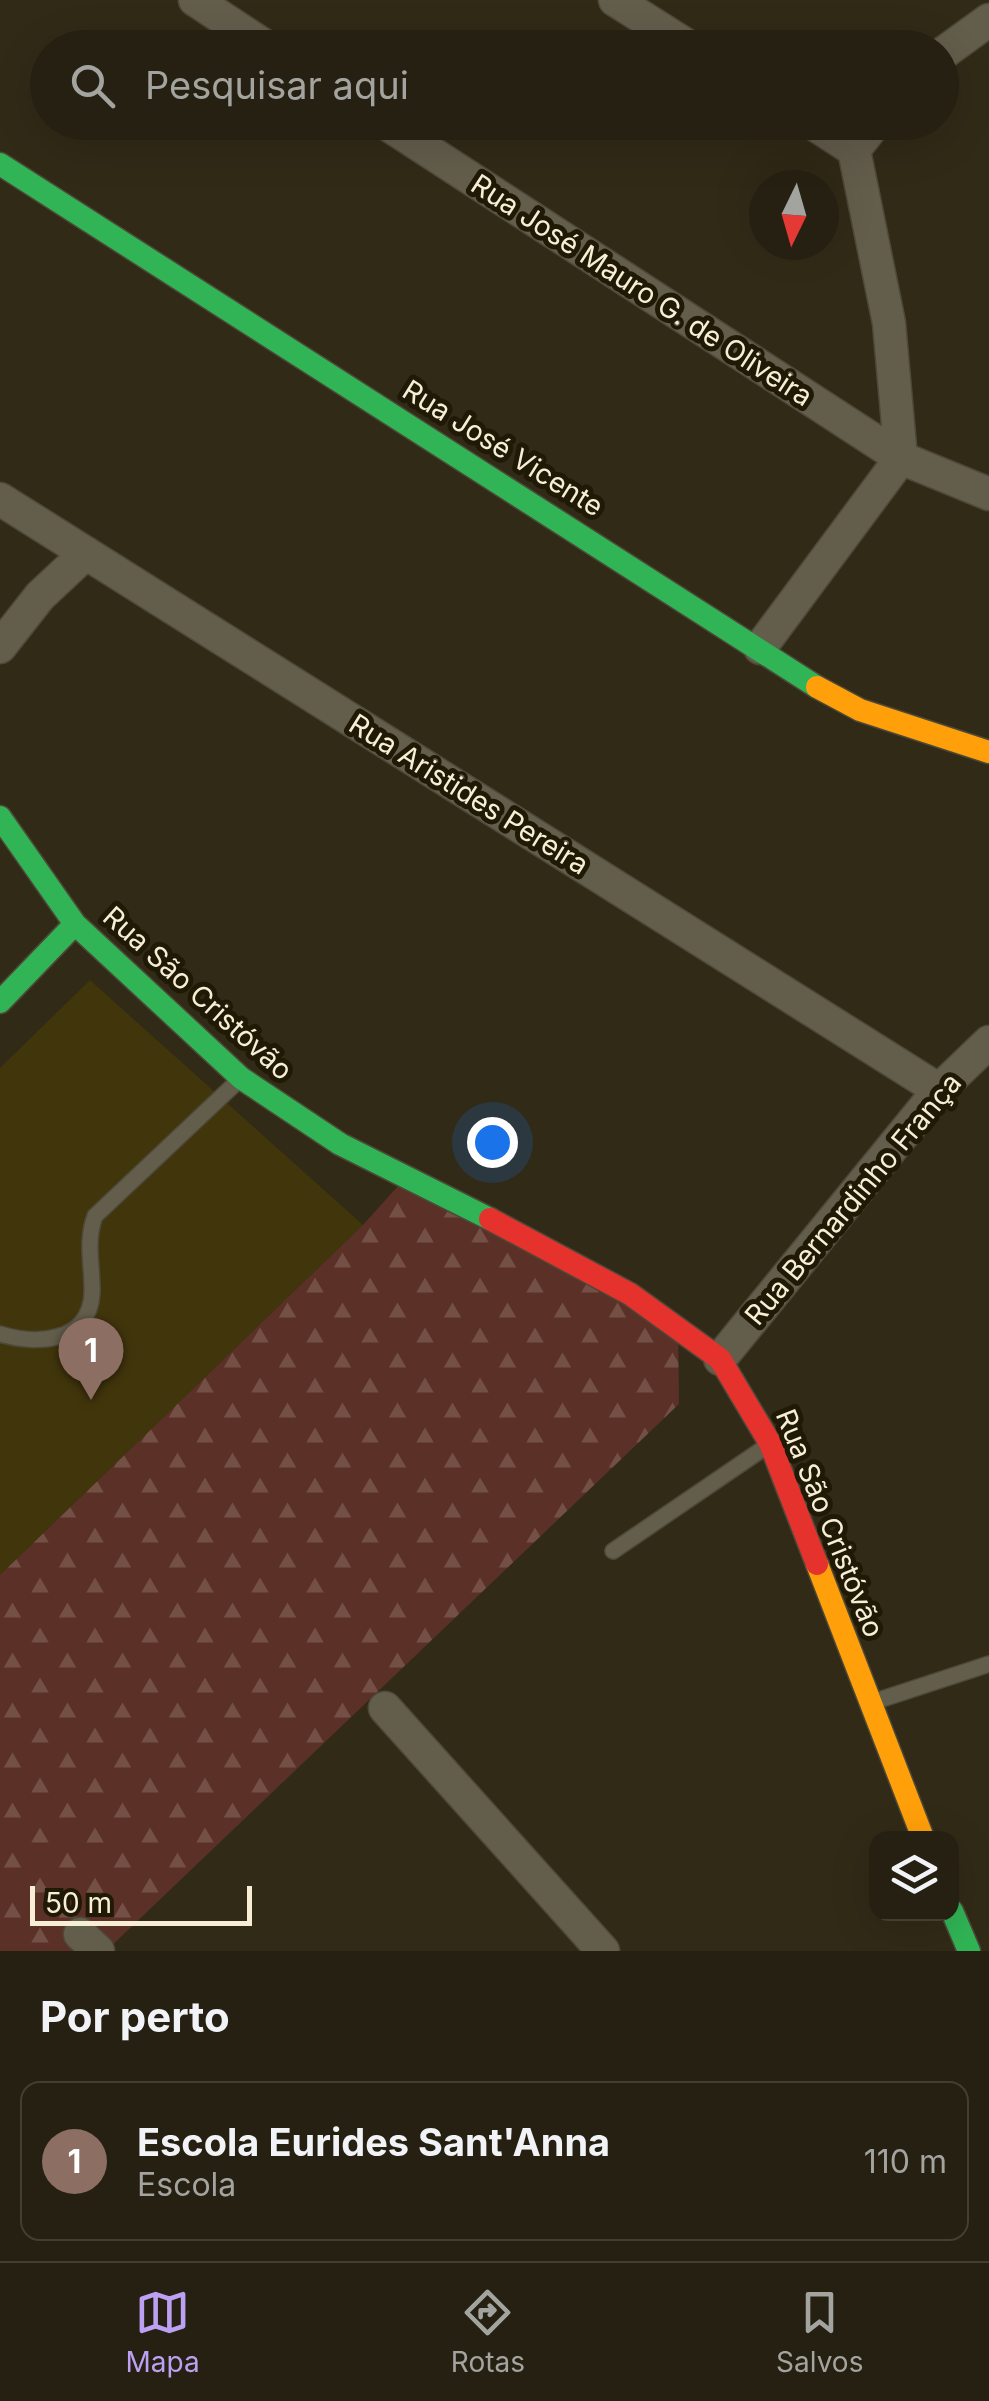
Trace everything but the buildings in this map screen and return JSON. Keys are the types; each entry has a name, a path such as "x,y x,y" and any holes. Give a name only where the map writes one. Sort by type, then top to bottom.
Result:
{"main road":[{"name":"Rua José Vicente","path":"0,164 860,710 989,752"},
{"name":"Rua São Cristóvão","path":"0,817 75,924 241,1078 340,1144 553,1250 630,1294 720,1359 770,1444 920,1831"},
{"path":"0,1002 75,924"},
{"path":"956,1921 969,1951"}],"street":[{"path":"195,0 241,30"},
{"path":"615,0 662,30"},
{"path":"959,42 989,20"},
{"name":"Rua José Mauro G. de Oliveira","path":"412,140 901,458 989,494"},
{"path":"760,648 901,458 889,323 854,150 838,140"},
{"path":"854,150 862,140"},
{"name":"Rua Aristides Pereira","path":"0,498 938,1090"},
{"path":"0,647 40,596 86,553"},
{"name":"Rua Bernardinho França","path":"720,1359 938,1090 989,1042"},
{"path":"386,1708 603,1951"}],"lane":[{"path":"0,1334 23,1341 62,1337 76,1328 87,1316 92,1296 88,1234 95,1216 241,1078"},
{"path":"613,1550 770,1444"},
{"path":"869,1703 989,1664"}],"shaded area":[{"path":"90,980 363,1225 0,1575 0,1068"}],"green space":[{"path":"408,1175 678,1323 679,1404 106,1951 0,1951 0,1575 363,1225"}],"traffic: fast":[{"path":"0,164 817,687"},
{"path":"0,817 75,924 241,1078 340,1144 490,1219"},
{"path":"0,1002 75,924"},
{"path":"956,1921 969,1951"}],"traffic: slow":[{"path":"817,687 860,710 989,752"},
{"path":"817,1564 920,1831"}],"traffic: jam":[{"path":"490,1219 630,1294 720,1359 770,1443 817,1564"}],"place":[{"name":"Escola Eurides Sant'Anna","path":"91,1400"}]}
